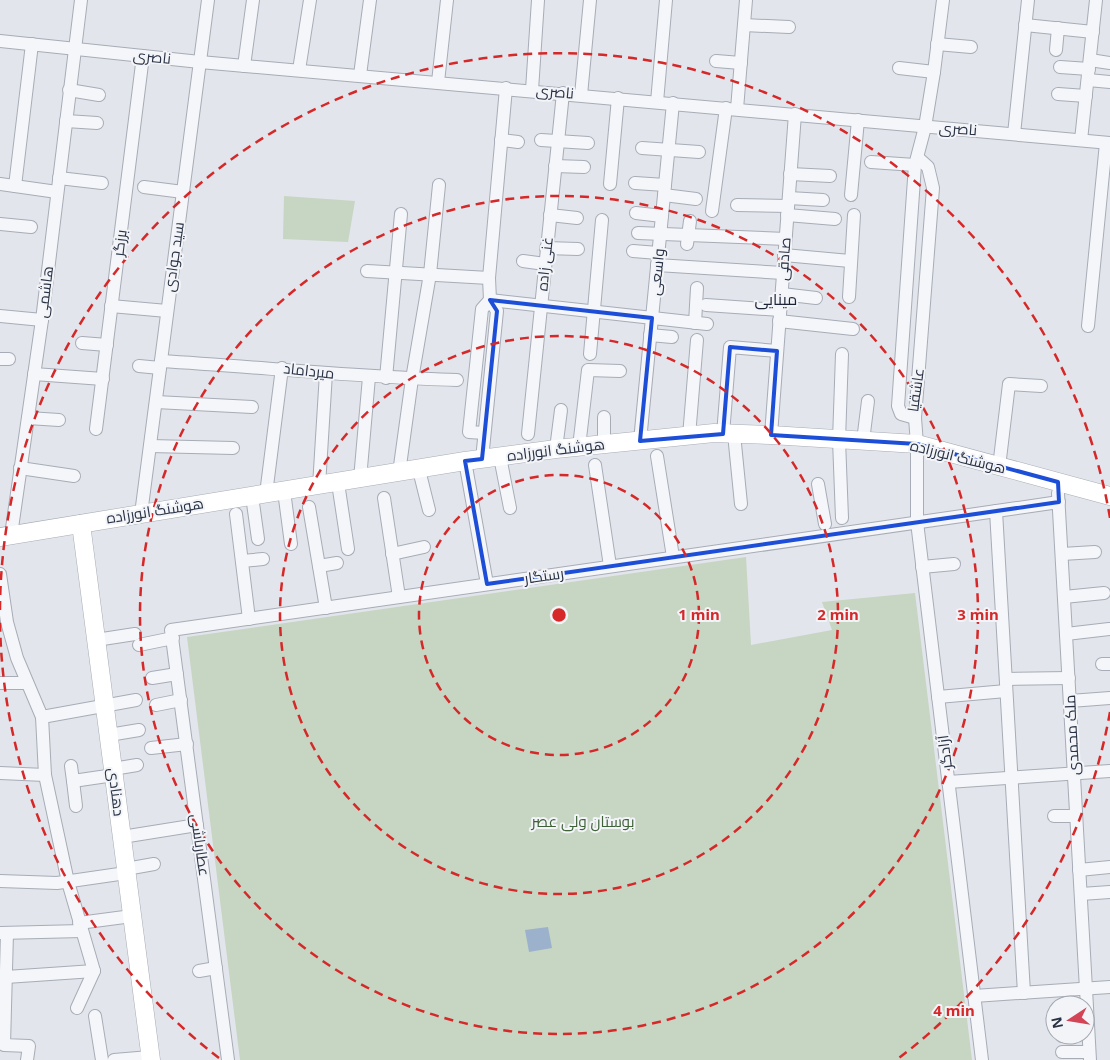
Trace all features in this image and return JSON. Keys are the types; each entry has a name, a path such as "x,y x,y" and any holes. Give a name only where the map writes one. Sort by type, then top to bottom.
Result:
{"main road":[{"name":"هوشنگ انورزاده","path":"5,536 482,459 604,444 729,434 918,444 1110,496"},
{"name":"دهنادی","path":"81,524 150,1058"}],"street":[{"name":"هاشمی","path":"5,536 20,468 42,320 81,0"},
{"name":"سید جوادی","path":"141,514 208,0"},
{"path":"244,66 252,0"},
{"path":"299,70 310,0"},
{"path":"360,75 370,0"},
{"path":"438,82 447,0"},
{"path":"532,90 538,0"},
{"path":"582,95 590,0"},
{"path":"657,102 666,0"},
{"path":"712,211 741,62 746,0"},
{"name":"عاشقیا","path":"917,161 928,167 932,179 933,195 915,418 901,414 898,406 917,161 934,72 942,0"},
{"path":"1014,134 1028,0"},
{"path":"1081,140 1093,32 1093,0"},
{"path":"744,25 789,28"},
{"path":"1025,25 1093,32"},
{"path":"1056,50 1058,28"},
{"name":"ناصری","path":"0,41 200,62 532,90 1108,143"},
{"path":"15,186 32,44"},
{"path":"937,44 971,46"},
{"name":"برزگر","path":"96,429 143,56"},
{"path":"716,61 741,62"},
{"path":"1089,70 1110,63"},
{"path":"1060,67 1089,70 1110,82"},
{"path":"899,68 934,72"},
{"path":"487,584 482,459 497,311 490,300 489,278 506,88"},
{"path":"69,90 99,95"},
{"name":"غنی زاده","path":"528,434 563,93"},
{"path":"1058,94 1086,96"},
{"path":"610,184 618,98"},
{"name":"واسعی","path":"640,441 673,103"},
{"name":"صادقی","path":"771,435 795,114"},
{"path":"851,196 858,120"},
{"path":"66,121 97,123"},
{"path":"502,140 518,142"},
{"path":"541,140 588,143"},
{"path":"1088,326 1108,143"},
{"path":"642,148 699,152"},
{"path":"870,162 917,161"},
{"path":"555,166 584,167"},
{"path":"790,174 830,176"},
{"path":"59,178 102,183"},
{"path":"635,183 696,199"},
{"path":"0,184 57,192"},
{"path":"399,473 412,379 430,274 439,185"},
{"path":"144,187 183,192"},
{"path":"737,205 788,206 823,200"},
{"path":"788,206 835,220"},
{"path":"636,213 662,216"},
{"path":"386,378 401,214"},
{"path":"550,215 578,218"},
{"path":"849,297 854,215"},
{"path":"590,354 602,220"},
{"path":"0,224 31,228"},
{"path":"638,233 688,233 786,239"},
{"path":"546,248 578,249"},
{"path":"633,251 658,259 783,273"},
{"path":"784,255 850,261"},
{"path":"523,261 545,264"},
{"path":"367,271 489,278"},
{"path":"490,300 594,313 701,323 697,288"},
{"path":"782,294 816,298"},
{"path":"706,305 853,329"},
{"path":"111,306 167,311"},
{"path":"0,316 42,320"},
{"path":"650,335 672,337"},
{"path":"689,436 697,340"},
{"path":"82,343 107,345"},
{"path":"741,504 729,434 730,348 777,351"},
{"path":"823,509 842,512 839,440 842,354"},
{"name":"میرداماد","path":"139,366 160,364 282,368 369,377 457,380"},
{"path":"258,539 259,495 282,368"},
{"path":"579,447 588,370 620,371"},
{"path":"319,486 326,373"},
{"path":"34,374 102,379"},
{"path":"360,479 369,377"},
{"path":"998,467 1009,384 1041,386"},
{"path":"863,441 868,401"},
{"path":"156,402 252,407"},
{"path":"556,449 561,410"},
{"path":"604,417 604,444"},
{"path":"28,418 59,420"},
{"name":"آزادگر","path":"915,418 918,444 917,522 982,1060"},
{"path":"150,446 233,448"},
{"path":"657,456 672,557"},
{"path":"482,459 510,508"},
{"path":"595,465 610,566"},
{"path":"20,468 74,476"},
{"path":"419,470 429,510"},
{"name":"ملک محمدی","path":"1058,482 1086,995"},
{"path":"338,483 348,549"},
{"path":"818,484 825,524"},
{"path":"284,491 290,544"},
{"path":"384,498 398,597"},
{"name":"رستگار","path":"96,640 137,639 172,634 249,619 1059,502"},
{"path":"310,507 326,608"},
{"path":"996,511 1024,993"},
{"path":"236,514 249,619"},
{"path":"392,554 424,547"},
{"path":"1062,554 1095,552"},
{"path":"242,561 263,559"},
{"path":"319,566 337,563"},
{"path":"922,567 954,564"},
{"path":"0,574 3,622 42,717 45,775 68,882 94,971 77,1008"},
{"path":"1064,597 1104,593"},
{"path":"1066,634 1109,630"},
{"name":"عطارباشی","path":"172,634 228,1060"},
{"path":"152,678 177,674"},
{"path":"938,697 1006,685 1069,678"},
{"path":"0,683 26,680"},
{"path":"1070,701 1110,698"},
{"path":"42,717 136,700"},
{"path":"156,705 181,700"},
{"path":"109,735 138,730"},
{"path":"151,748 186,744"},
{"path":"73,781 137,765"},
{"path":"71,766 76,806"},
{"path":"948,782 1110,771"},
{"path":"0,773 45,775"},
{"path":"1054,816 1076,816"},
{"path":"122,837 197,825"},
{"path":"0,881 68,882 154,864"},
{"path":"1079,870 1110,867"},
{"path":"1080,894 1110,892"},
{"path":"27,1060 29,1046 2,1045 4,933 81,927 132,916"},
{"path":"198,971 216,968"},
{"path":"4,980 94,971"},
{"path":"974,996 1110,987"},
{"path":"95,1016 102,1060"},
{"path":"1062,1052 1089,1056"},
{"path":"114,1060 150,1058"}],"highlighted area":[{"path":"490,300 652,318 640,441 723,434 730,347 777,351 771,435 917,444 1058,482 1059,502 487,584 465,461 482,459 497,311"}],"green space":[{"path":"284,196 355,201 348,242 283,239"},
{"name":"بوستان ولی عصر","path":"746,557 751,645 832,630 822,602 915,593 972,1060 240,1060 187,637"}],"water":[{"path":"548,927 552,948 529,952 525,930"}],"district":[{"name":"مینایی","path":"776,299"}]}
